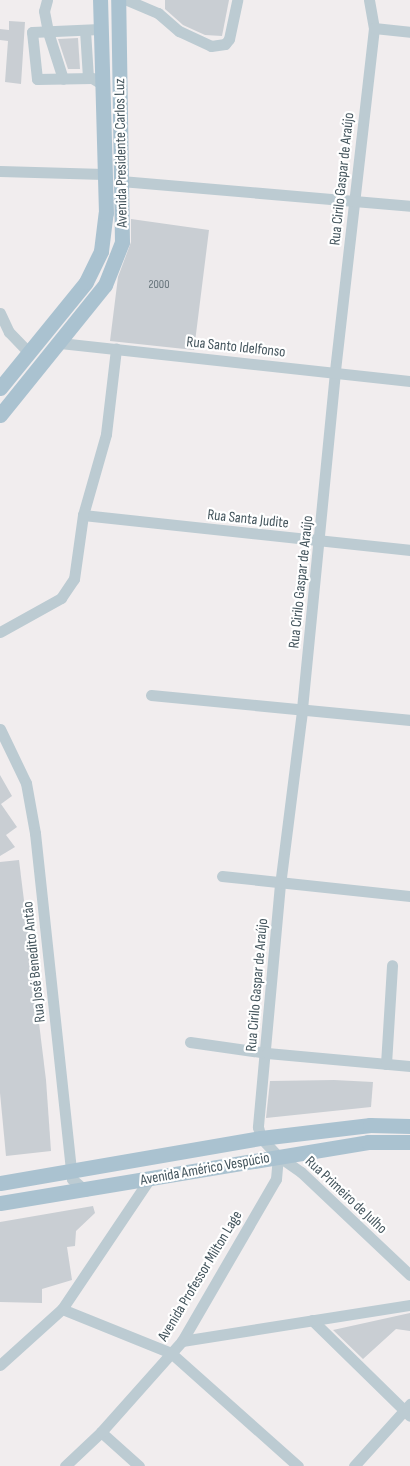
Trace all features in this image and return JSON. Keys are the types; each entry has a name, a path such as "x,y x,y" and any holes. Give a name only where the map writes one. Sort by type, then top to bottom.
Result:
{"main road":[{"name":"Avenida Presidente Carlos Luz","path":"0,415 60,343 112,272 122,242 120,0"},
{"name":"Avenida Presidente Carlos Luz","path":"0,388 94,267 105,233 104,174 95,81 100,29 98,2"},
{"name":"Avenida Américo Vespúcio","path":"0,1183 261,1138 370,1125 410,1126"},
{"name":"Avenida Américo Vespúcio","path":"0,1203 86,1191 150,1178 368,1142 410,1142"}],"street":[{"path":"47,0 44,11 48,32 63,79"},
{"path":"120,0 158,13 179,31 211,46 225,44 229,39 237,0"},
{"name":"Rua Cirilo Gaspar de Araújo","path":"261,1138 258,1127 267,1053 280,884 321,542 335,372 374,28 366,0"},
{"path":"374,28 410,32"},
{"path":"85,30 95,81 37,80 32,32 100,29"},
{"path":"0,171 104,174"},
{"path":"121,181 410,206"},
{"path":"0,313 9,332 29,353"},
{"name":"Rua Santo Idelfonso","path":"60,343 410,381"},
{"path":"0,632 51,605 70,589 83,515 106,434 116,349"},
{"name":"Rua Santa Judite","path":"83,515 321,542 410,550"},
{"path":"151,695 410,720"},
{"name":"Rua José Benedito Antão","path":"0,729 26,783 35,833 72,1171 75,1185 86,1191"},
{"path":"222,876 280,884 410,896"},
{"path":"386,1064 392,965"},
{"path":"190,1042 267,1053 410,1066"},
{"name":"Rua Primeiro de Julho","path":"261,1138 278,1156 301,1172 410,1275"},
{"name":"Avenida Professor Milton Lage","path":"65,1466 101,1432 182,1341 276,1179 278,1156"},
{"path":"0,1365 62,1308 150,1178"},
{"path":"182,1341 410,1305"},
{"path":"62,1308 171,1353 298,1466"},
{"path":"312,1320 408,1410 354,1466"},
{"path":"101,1432 139,1466"}],"building":[{"path":"165,0 229,0 222,36 205,35 183,25 165,9"},
{"path":"9,21 25,22 21,84 5,82 8,41 0,40 0,29 9,30"},
{"path":"78,38 80,69 68,69 58,39"},
{"path":"131,219 209,230 194,350 110,341 118,277 131,242"},
{"path":"0,775 12,796 1,804 17,827 6,835 15,847 0,856"},
{"path":"19,860 46,1080 51,1151 6,1156 0,1093 0,862"},
{"path":"334,1080 373,1082 371,1107 266,1118 270,1081"},
{"path":"93,1206 95,1213 76,1231 75,1246 67,1247 72,1280 42,1289 42,1303 0,1302 0,1222"},
{"path":"410,1313 410,1331 396,1329 363,1359 333,1330"}]}
